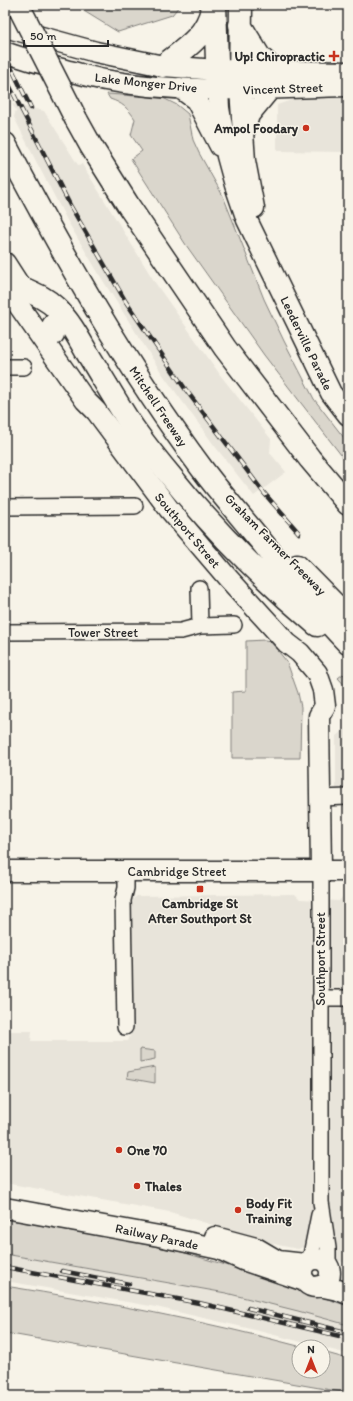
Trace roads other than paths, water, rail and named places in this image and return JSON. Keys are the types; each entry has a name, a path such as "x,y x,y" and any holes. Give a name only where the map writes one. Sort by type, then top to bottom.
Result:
{"highway":[{"path":"18,5 76,119 130,208 225,348 310,459 348,504"},
{"path":"35,5 48,64"},
{"path":"163,66 200,36 208,22 214,5"},
{"path":"214,5 218,80"},
{"path":"241,15 258,56 273,79"},
{"path":"240,80 241,15"},
{"name":"Mitchell Freeway","path":"5,144 41,214 79,279 131,365 170,423 204,471 296,585 348,643"},
{"path":"10,284 42,297 54,306 61,329 150,451 191,502 242,558 286,600 348,652"},
{"name":"Graham Farmer Freeway","path":"204,471 348,618"}],"main road":[{"name":"Lake Monger Drive","path":"5,26 96,52 163,66 218,80"},
{"name":"Lake Monger Drive","path":"5,52 25,59 105,80 180,88 218,80"},
{"name":"Vincent Street","path":"218,80 273,79 348,72"},
{"name":"Vincent Street","path":"273,79 348,86"},
{"path":"243,138 249,115 273,79"},
{"name":"Leederville Parade","path":"218,80 219,108 227,156 247,220 331,393 348,415"},
{"name":"Leederville Parade","path":"240,80 245,161 255,217 270,268"},
{"path":"180,88 196,100 218,143 227,156"},
{"name":"Southport Street","path":"5,263 10,284 85,400 96,411 169,509 227,577 287,643 300,653 317,673 323,690 325,706 319,716 320,877"},
{"name":"Southport Street","path":"61,329 93,394 96,411"},
{"name":"Cambridge Street","path":"5,871 126,877 320,877 348,871"},
{"name":"Cambridge Street","path":"5,884 126,877"},
{"name":"Cambridge Street","path":"320,877 348,884"},
{"name":"Railway Parade","path":"5,1198 220,1238 256,1248 278,1261 348,1281"},
{"name":"Railway Parade","path":"5,1208 159,1236 219,1249 243,1260 316,1271 338,1290 348,1294"}],"street":[{"path":"5,367 24,367"},
{"path":"5,507 135,506"},
{"path":"199,588 200,626"},
{"name":"Tower Street","path":"5,632 181,631 200,626 234,625"},
{"path":"320,798 348,797"},
{"path":"125,1027 123,900 126,877"},
{"name":"Southport Street","path":"316,1271 321,1202 320,877"},
{"path":"320,998 348,998"}],"railway":[{"path":"5,55 31,108"},
{"path":"5,77 70,205 126,302 186,390 264,493 299,533"},
{"path":"5,1267 199,1303 348,1338"},
{"path":"62,1271 129,1284"},
{"path":"248,1308 346,1332"}],"place":[{"name":"Up! Chiropractic","path":"334,56"},
{"name":"Ampol Foodary","path":"306,128"},
{"name":"Cambridge St After Southport St","path":"200,889"},
{"name":"One 70","path":"119,1150"},
{"name":"Thales","path":"137,1186"},
{"name":"Body Fit Training","path":"238,1210"}]}
